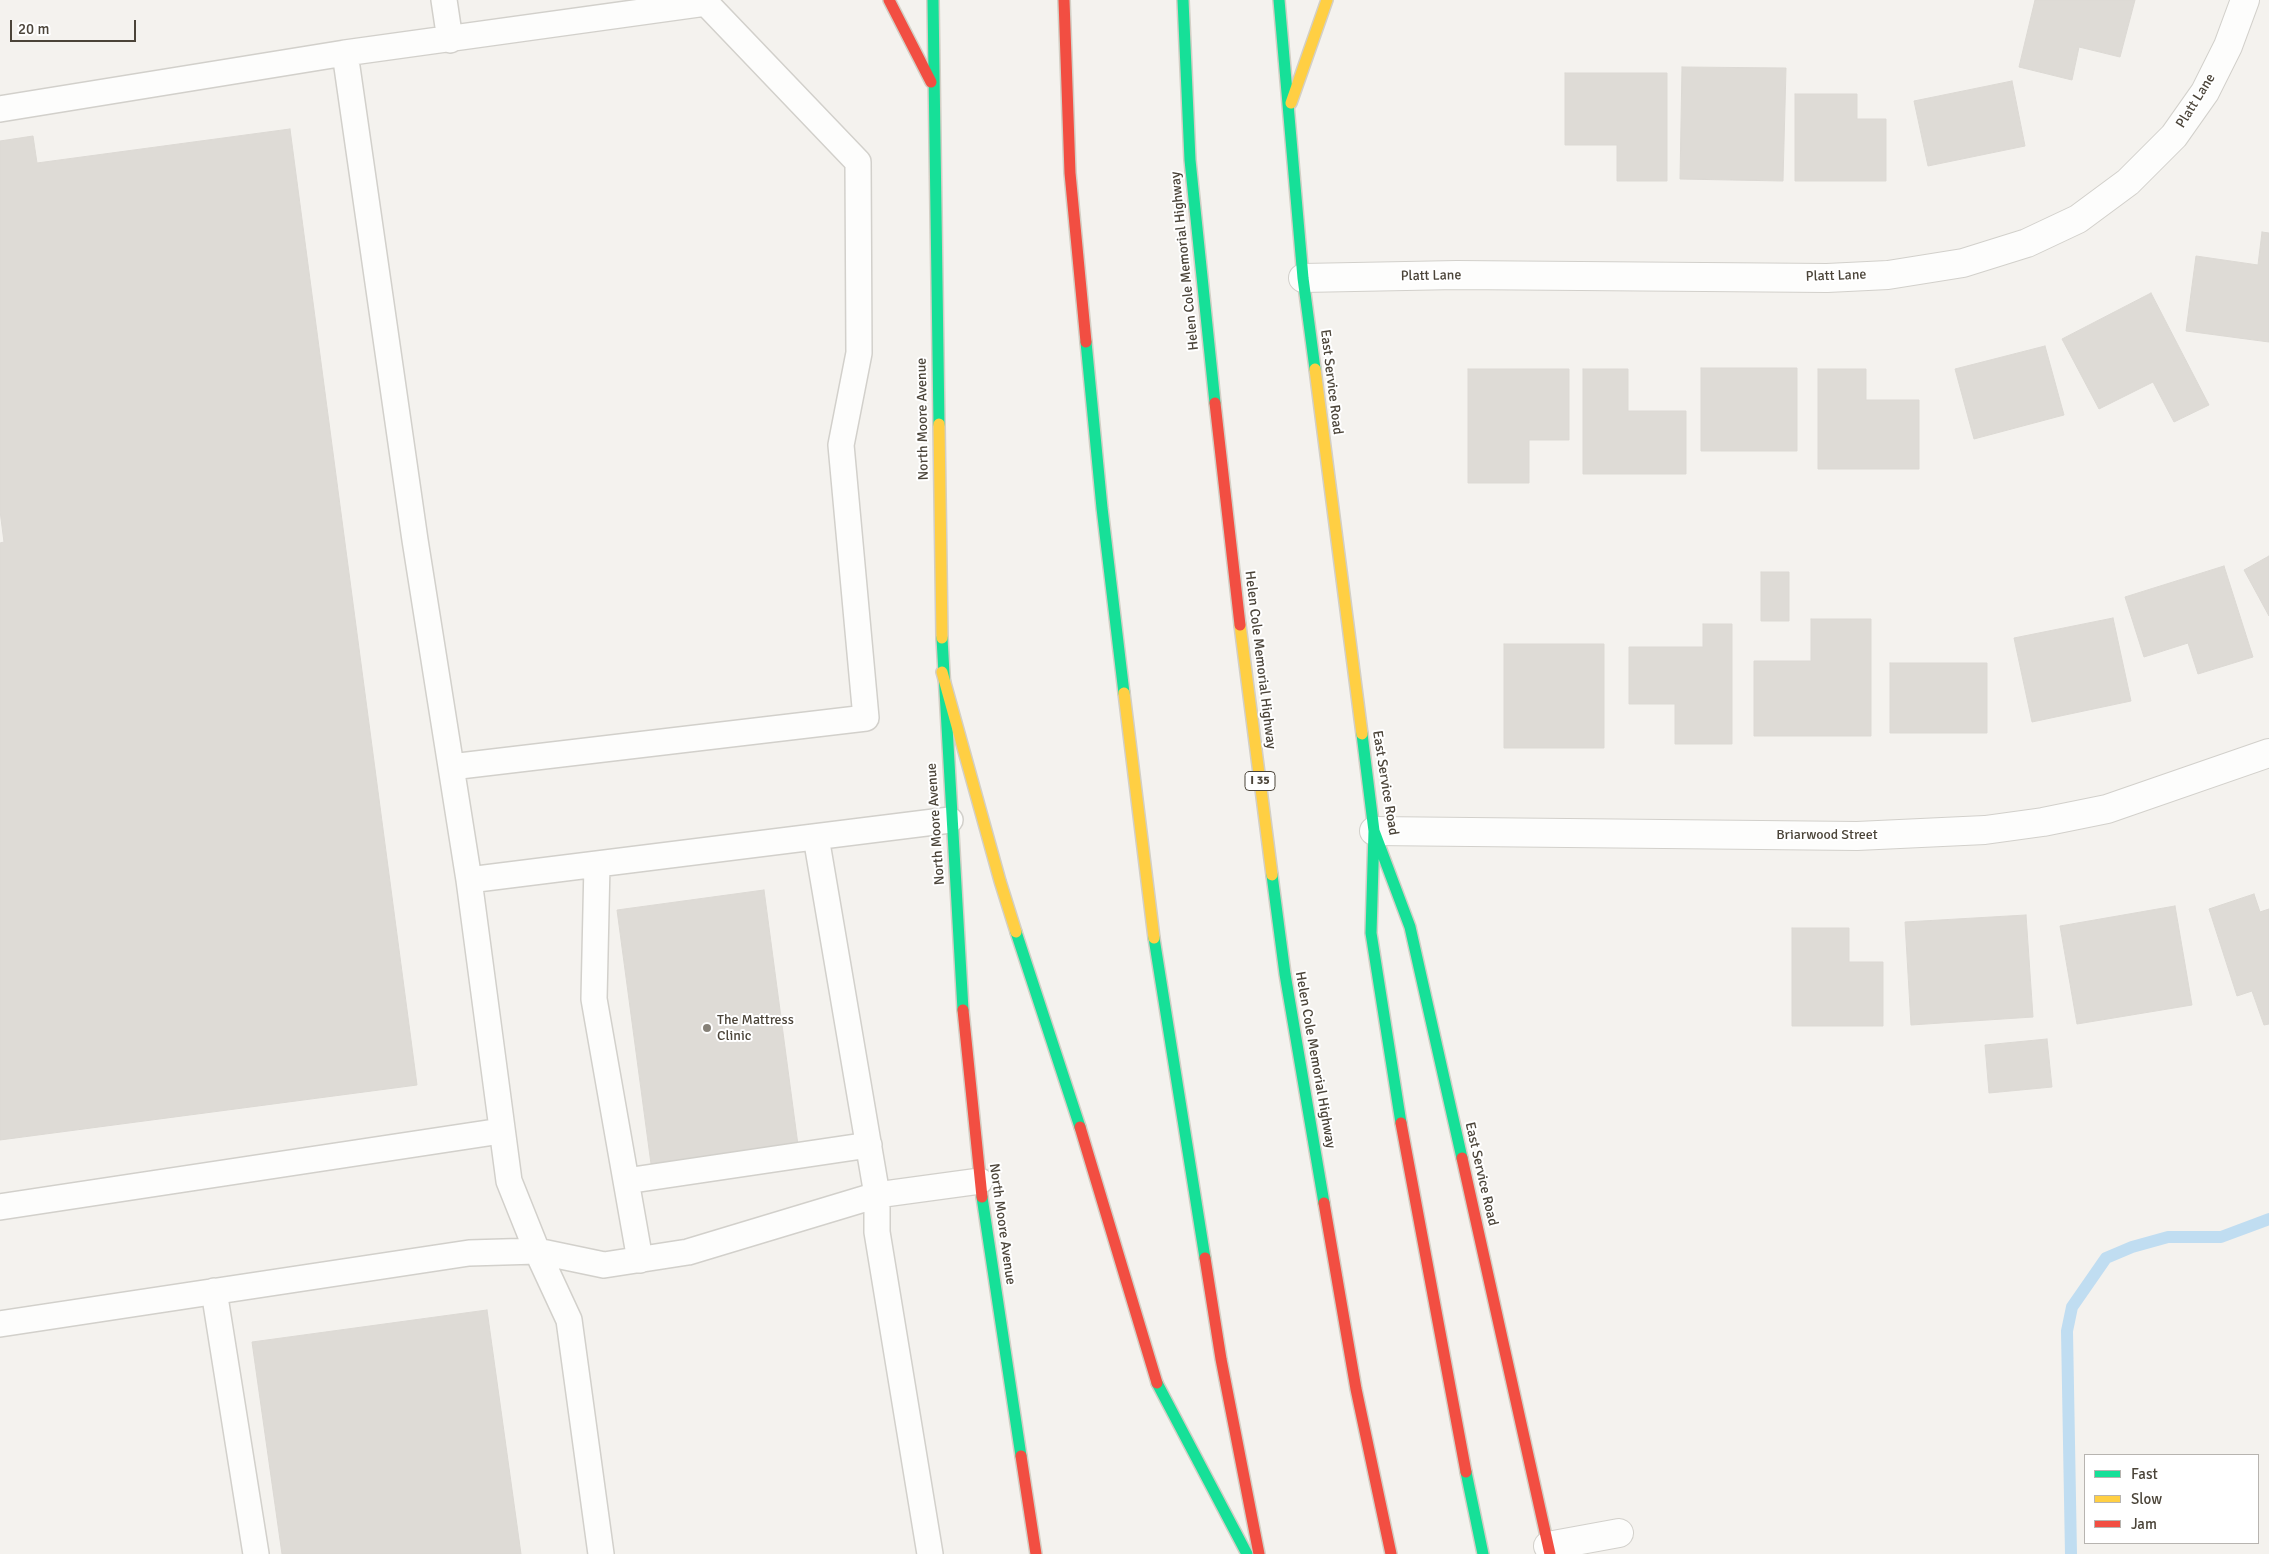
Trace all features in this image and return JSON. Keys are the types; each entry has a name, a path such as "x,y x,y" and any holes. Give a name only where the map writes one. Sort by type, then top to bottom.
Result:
{"main road":[{"path":"889,0 934,87"},
{"name":"North Moore Avenue","path":"933,0 942,672 950,820 964,1028 980,1181 1036,1554"},
{"path":"1064,0 1070,173 1102,508 1155,943 1221,1359 1259,1554"},
{"name":"Helen Cole Memorial Highway","path":"1182,0 1190,160 1226,512 1285,974 1356,1389 1391,1554"},
{"name":"East Service Road","path":"1279,0 1287,114 1303,278 1374,831 1410,926 1549,1550"},
{"path":"1287,114 1327,0"},
{"path":"942,672 1000,881 1092,1165 1157,1383 1247,1554"},
{"path":"1374,831 1371,933 1393,1076 1444,1360 1483,1554"}],"street":[{"name":"Platt Lane","path":"1303,278 1457,275 1827,278 1888,275 1963,264 2027,243 2078,219 2128,182 2174,136 2205,92 2228,46 2245,0"},
{"name":"Briarwood Street","path":"1374,831 1857,836 1984,830 2043,822 2107,809 2269,753"},
{"path":"1549,1550 1619,1533"}],"lane":[{"path":"444,0 450,40"},
{"path":"0,109 345,53 450,40 706,3 858,162 859,353 841,444 866,718 451,766"},
{"path":"345,53 403,458 469,880 509,1181 537,1251 569,1320 601,1554"},
{"path":"469,880 950,820"},
{"path":"816,837 877,1194 877,1232 930,1554"},
{"path":"597,864 594,999 640,1260"},
{"path":"0,1207 501,1131"},
{"path":"626,1180 869,1145"},
{"path":"0,1324 469,1253 537,1251 604,1265 640,1260 688,1252 877,1194 980,1181"},
{"path":"214,1291 256,1554"}],"building":[{"path":"2035,0 2135,0 2120,57 2079,47 2072,80 2019,67"},
{"path":"1682,67 1786,68 1783,181 1680,179"},
{"path":"1565,73 1667,73 1667,181 1617,181 1617,145 1565,145"},
{"path":"2012,81 2025,146 1928,166 1914,101"},
{"path":"1795,94 1857,94 1857,119 1886,119 1886,181 1795,181"},
{"path":"290,129 417,1085 0,1140 0,543 4,542 0,511 0,141 33,136 37,163"},
{"path":"2262,232 2269,233 2269,342 2186,331 2196,256 2258,265"},
{"path":"2151,293 2209,405 2174,422 2153,382 2099,409 2062,339"},
{"path":"2045,346 2064,415 1974,439 1955,369"},
{"path":"1701,368 1797,368 1797,451 1701,451"},
{"path":"1468,369 1569,369 1569,440 1529,440 1529,483 1468,483"},
{"path":"1583,369 1628,369 1628,411 1686,411 1686,474 1583,474"},
{"path":"1818,369 1866,369 1866,400 1919,400 1919,469 1818,469"},
{"path":"2269,556 2269,616 2244,570"},
{"path":"2224,566 2253,657 2198,674 2188,643 2144,657 2125,597"},
{"path":"1761,572 1789,572 1789,621 1761,621"},
{"path":"2113,618 2131,701 2032,722 2014,638"},
{"path":"1811,619 1871,619 1871,736 1754,736 1754,661 1811,661"},
{"path":"1703,624 1732,624 1732,744 1675,744 1675,704 1629,704 1629,647 1703,647"},
{"path":"1504,644 1604,644 1604,748 1504,748"},
{"path":"1890,663 1987,663 1987,733 1890,733"},
{"name":"The Mattress Clinic","path":"764,890 798,1145 651,1164 617,910"},
{"path":"2254,894 2260,912 2269,909 2269,1024 2264,1025 2252,991 2237,996 2209,909"},
{"path":"2175,906 2192,1005 2077,1024 2060,926"},
{"path":"2026,915 2033,1017 1911,1025 1905,922"},
{"path":"1792,928 1849,928 1849,962 1883,962 1883,1026 1792,1026"},
{"path":"2047,1039 2052,1087 1989,1093 1985,1045"},
{"path":"487,1310 521,1554 282,1554 252,1342"}],"waterway":[{"path":"2071,1554 2067,1331 2072,1307 2106,1258 2132,1247 2168,1237 2221,1237 2269,1219"}],"traffic: fast":[{"path":"933,0 939,424"},
{"path":"1183,0 1190,160 1215,403"},
{"path":"1279,0 1303,278 1315,369"},
{"path":"1086,342 1102,508 1124,693"},
{"path":"942,638 963,1010"},
{"path":"1362,734 1374,831 1410,927 1462,1158"},
{"path":"1374,831 1371,933 1401,1123"},
{"path":"1272,875 1285,974 1324,1203"},
{"path":"1016,932 1080,1127"},
{"path":"1154,938 1205,1258"},
{"path":"982,1197 1021,1456"},
{"path":"1157,1383 1247,1554"},
{"path":"1466,1472 1483,1554"}],"traffic: slow":[{"path":"1291,103 1327,0"},
{"path":"1315,369 1362,734"},
{"path":"939,424 942,638"},
{"path":"1240,625 1272,875"},
{"path":"942,672 1016,932"},
{"path":"1124,693 1154,938"}],"traffic: jam":[{"path":"889,0 931,82"},
{"path":"1064,0 1070,173 1086,342"},
{"path":"1215,403 1240,625"},
{"path":"963,1010 982,1197"},
{"path":"1401,1123 1466,1472"},
{"path":"1080,1127 1157,1383"},
{"path":"1462,1158 1550,1554"},
{"path":"1324,1203 1356,1389 1391,1554"},
{"path":"1205,1258 1221,1359 1259,1554"},
{"path":"1021,1456 1036,1554"}],"place":[{"name":"The Mattress Clinic","path":"707,1028"}]}
